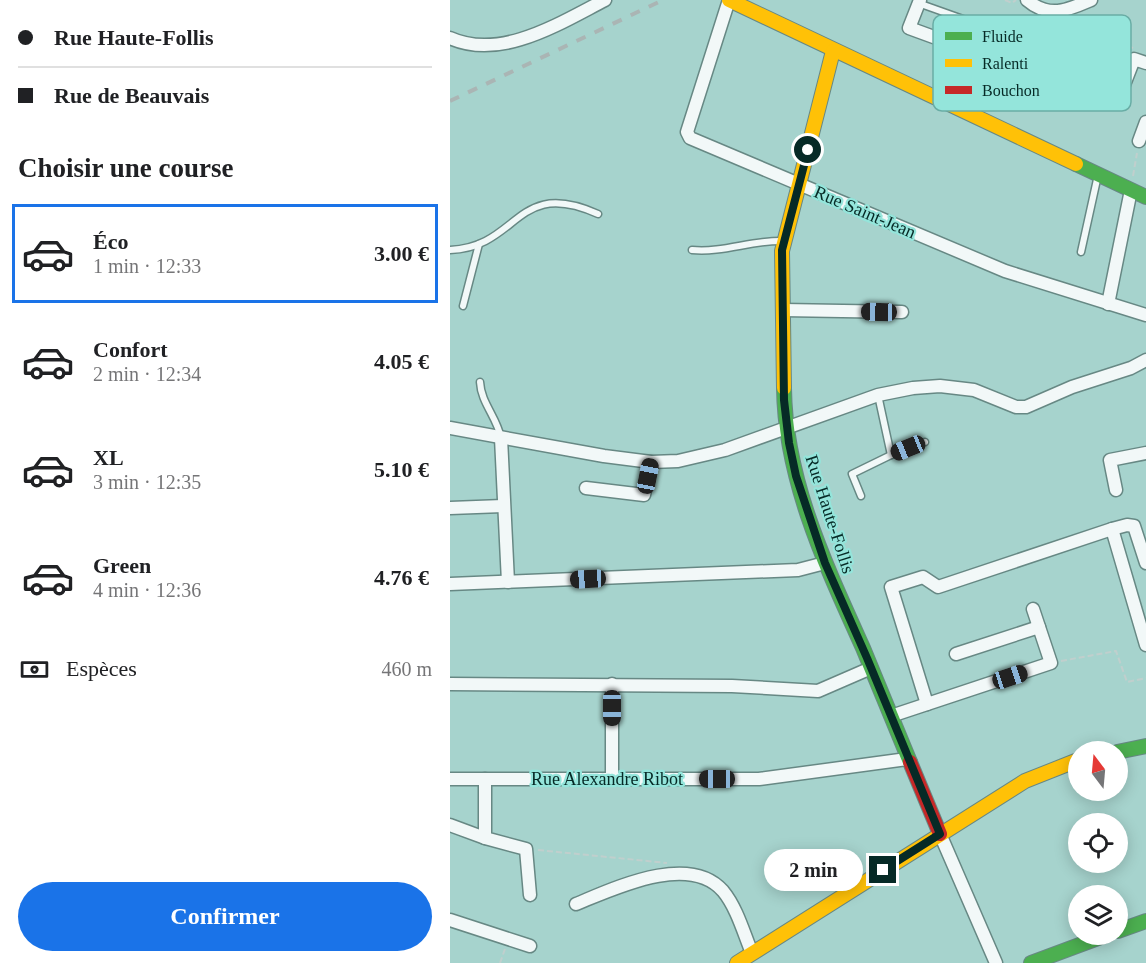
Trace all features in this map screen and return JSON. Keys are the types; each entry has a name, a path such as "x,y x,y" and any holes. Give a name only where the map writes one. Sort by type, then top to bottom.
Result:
{"street":[{"path":"450,38 487,45 518,41 604,0"},
{"path":"729,0 933,97"},
{"name":"Rue Saint-Jean","path":"729,0 687,132 690,138 1005,272 1146,315"},
{"path":"1062,15 1091,0"},
{"path":"919,2 909,28 933,37"},
{"path":"1025,3 1058,15"},
{"name":"Rue Haute-Follis","path":"834,51 783,241 784,400 787,428 796,476 825,563 996,963"},
{"path":"1131,66 1134,59 1146,63"},
{"path":"963,111 1146,197"},
{"path":"1139,141 1146,122"},
{"path":"1108,304 1131,190"},
{"path":"783,310 902,312"},
{"path":"450,428 651,462 678,461 725,450 787,428 794,423 879,396 913,388 940,386 974,390 1016,407 1026,407 1072,387 1131,368 1146,360"},
{"path":"501,438 508,582"},
{"path":"1116,490 1110,460 1146,453"},
{"path":"586,488 644,495 651,462"},
{"path":"450,508 503,506"},
{"path":"927,704 891,587 923,577 938,587 1127,525 1134,526 1146,564"},
{"path":"1112,529 1146,645"},
{"path":"450,584 798,570 825,563"},
{"path":"891,716 1051,663 1033,609"},
{"path":"956,654 1039,627"},
{"path":"450,684 732,686 818,691 871,668"},
{"path":"612,684 612,779"},
{"path":"1128,750 1146,746"},
{"name":"Rue Alexandre Ribot","path":"450,779 759,779 907,759"},
{"path":"736,963 1025,781 1068,764"},
{"path":"484,779 484,838"},
{"path":"450,825 484,838 526,849 530,895"},
{"path":"576,904 652,877 676,874 700,877 722,891 752,954"},
{"path":"450,920 530,946"},
{"path":"1128,927 1146,921"},
{"path":"1031,963 1079,945"}],"lane":[{"path":"919,2 955,15"},
{"path":"1081,252 1098,174"},
{"path":"450,250 479,244 506,230 519,215 547,202 559,202 598,214"},
{"path":"692,250 710,252 764,240 783,241"},
{"path":"463,306 479,244"},
{"path":"480,382 481,394 499,426 501,438"},
{"path":"879,396 891,455"},
{"path":"861,496 852,474 925,442"}],"path":[{"path":"1005,0 1012,3 1025,3"},
{"path":"1012,3 1017,0"},
{"path":"1131,46 1135,48"},
{"path":"1131,190 1139,141"},
{"path":"1051,663 1116,651 1127,682 1146,678"},
{"path":"526,849 671,863"},
{"path":"500,963 508,940"}],"railway":[{"path":"450,101 663,0"}],"traffic: fast":[{"path":"1076,164 1146,197"},
{"path":"784,388 786,422 792,456 810,522 910,762"},
{"path":"1128,750 1146,746"},
{"path":"1128,927 1146,921"},
{"path":"1031,963 1079,945"}],"traffic: slow":[{"path":"729,0 933,96"},
{"path":"784,388 782,251 833,51"},
{"path":"964,111 1076,164"},
{"path":"737,963 1025,781 1068,764"}],"traffic: jam":[{"path":"910,762 940,834"}],"route":[{"path":"808,150 782,250 784,400 789,443 796,476 825,563 940,834 883,870"}]}
